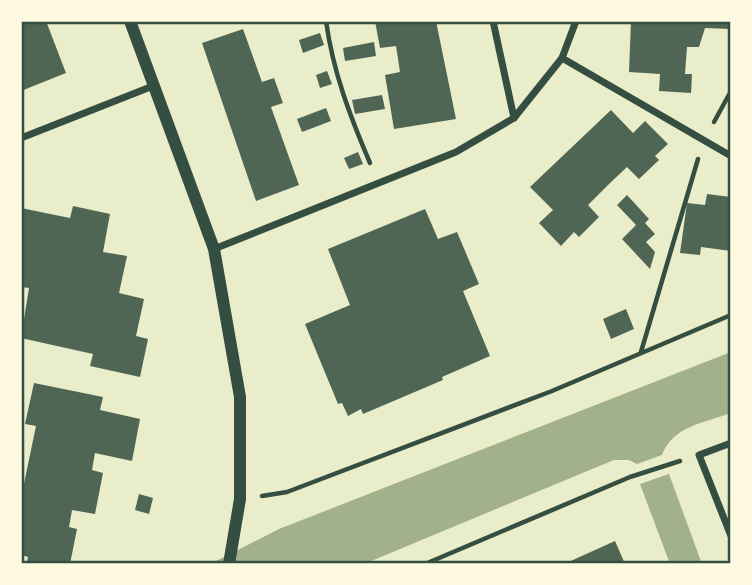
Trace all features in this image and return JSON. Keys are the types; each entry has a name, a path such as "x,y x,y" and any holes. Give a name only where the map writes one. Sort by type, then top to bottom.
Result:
{"street":[{"path":"130,21 214,249 240,397 240,499 229,564"},
{"path":"493,21 514,118"},
{"path":"214,249 456,152 514,118 562,58 576,21"},
{"path":"562,58 731,156"},
{"path":"21,138 153,86"},
{"path":"731,443 699,455 731,536"}],"path":[{"path":"326,21 331,57 344,99 379,185"},
{"path":"641,353 704,139 731,91"},
{"path":"240,499 287,492 552,391 731,315"},
{"path":"425,564 630,477 699,455"}],"shaded area":[{"path":"731,352 731,413 682,432 667,445 662,455 637,464 629,460 614,460 364,564 210,564 279,529"},
{"path":"669,474 702,564 670,564 640,484"}],"building":[{"path":"21,21 46,21 66,73 21,91"},
{"path":"375,21 436,21 456,119 394,129 385,75 400,72 396,46 380,48"},
{"path":"631,21 731,21 731,29 705,28 699,47 687,47 685,74 692,74 691,93 659,91 660,74 629,72"},
{"path":"243,29 262,82 274,78 283,103 271,107 299,185 256,201 202,43"},
{"path":"320,33 324,45 303,53 299,40"},
{"path":"374,42 376,56 345,61 343,48"},
{"path":"327,71 332,84 320,88 316,75"},
{"path":"382,95 385,109 355,114 352,100"},
{"path":"326,108 331,121 302,132 297,119"},
{"path":"611,110 633,133 645,121 668,144 655,156 659,160 639,179 627,167 608,185 588,205 599,217 579,237 574,232 561,246 539,223 553,210 530,187"},
{"path":"358,152 363,164 349,169 344,158"},
{"path":"707,194 731,197 731,251 701,247 700,255 680,253 687,203 705,205"},
{"path":"627,195 649,219 645,223 655,234 646,242 655,252 650,269 622,239 636,225 617,205"},
{"path":"73,206 110,214 103,252 127,256 119,293 144,299 136,336 148,339 140,377 90,366 93,354 21,338 29,288 21,287 21,208 70,218"},
{"path":"425,209 438,239 457,232 479,284 463,291 490,356 442,377 443,380 363,414 361,409 348,416 342,403 338,404 305,324 350,305 328,249"},
{"path":"626,309 634,329 611,339 603,319"},
{"path":"34,383 103,397 100,410 140,419 132,461 95,453 92,470 103,473 95,514 72,510 69,527 77,529 70,564 27,562 28,557 21,555 21,498 36,426 25,424"},
{"path":"139,494 153,498 149,514 135,510"},
{"path":"615,541 625,564 564,564"}]}
